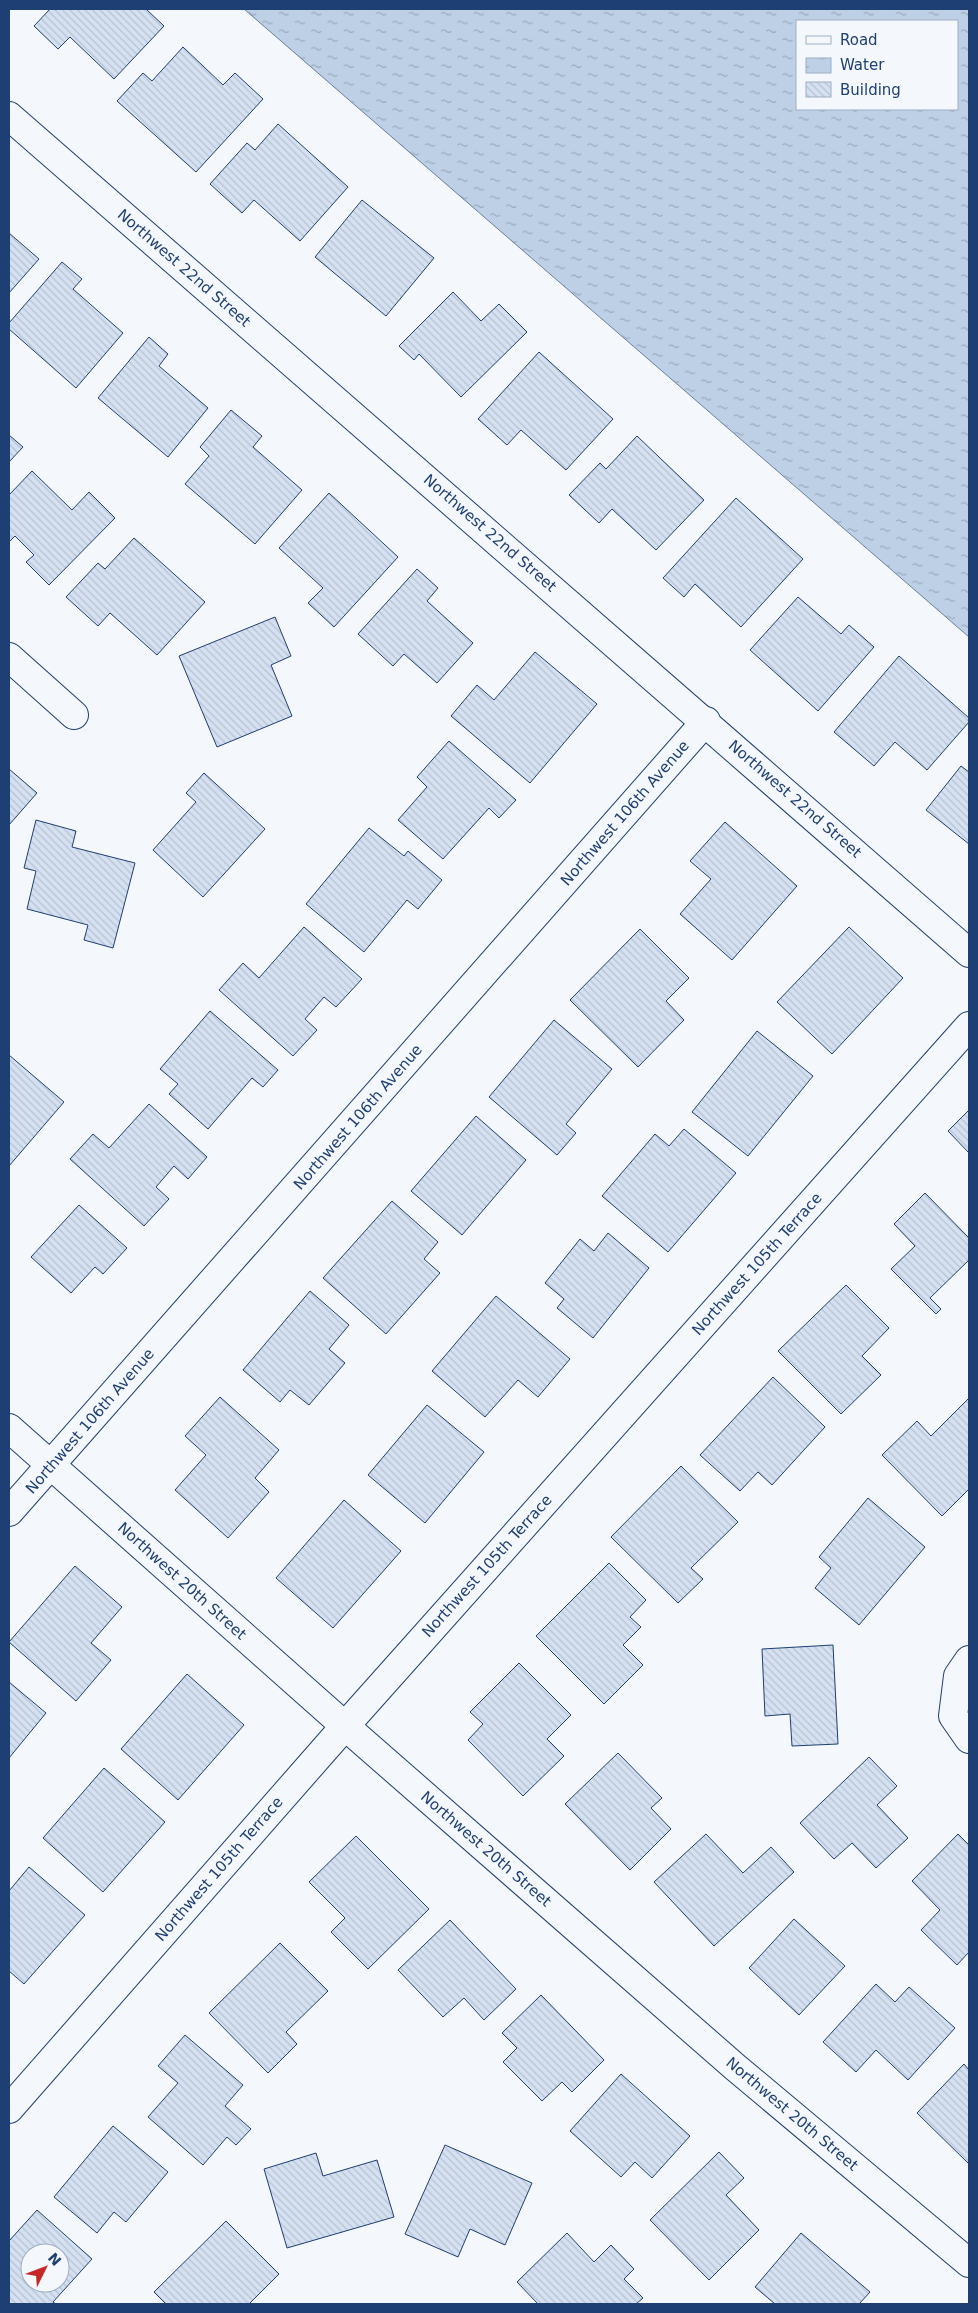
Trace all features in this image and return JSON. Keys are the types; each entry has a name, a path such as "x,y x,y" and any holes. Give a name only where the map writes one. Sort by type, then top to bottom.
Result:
{"street":[{"name":"Northwest 22nd Street","path":"9,116 969,952"},
{"path":"9,657 74,715"},
{"name":"Northwest 106th Avenue","path":"9,1512 706,722"},
{"name":"Northwest 105th Terrace","path":"9,2109 344,1726 969,1026"},
{"name":"Northwest 20th Street","path":"9,1428 52,1464 344,1726 735,2067 969,2263"},
{"path":"969,1660 958,1676 953,1716 969,1738"}],"water":[{"path":"244,9 967,9 969,11 969,637"}],"building":[{"path":"50,9 146,9 164,26 114,79 70,37 58,49 34,26"},
{"path":"183,47 223,85 235,73 263,99 196,172 117,101 143,73 152,81"},
{"path":"278,124 348,187 300,241 254,200 242,213 210,184 247,143 255,150"},
{"path":"362,200 434,258 386,316 315,257"},
{"path":"9,233 39,259 9,293"},
{"path":"62,262 82,279 73,289 123,333 76,388 9,329 9,323"},
{"path":"453,292 481,321 499,304 527,332 461,397 419,354 414,360 399,346"},
{"path":"149,337 168,354 159,366 208,408 168,457 98,398"},
{"path":"539,352 613,419 566,470 521,430 507,445 478,419"},
{"path":"231,410 262,436 253,447 302,490 255,544 185,484 209,456 200,447"},
{"path":"9,435 23,447 9,462"},
{"path":"637,436 704,500 656,550 612,509 599,523 569,495 600,463 606,469"},
{"path":"32,471 72,510 89,492 115,518 49,585 26,562 34,555 15,536 9,542 9,495"},
{"path":"329,493 398,557 334,627 308,603 323,588 279,548"},
{"path":"736,498 803,559 741,627 695,584 684,597 663,578"},
{"path":"134,538 205,602 157,655 110,613 98,626 66,597 98,563 105,569"},
{"path":"417,569 438,588 427,601 473,643 437,683 404,654 393,666 358,634"},
{"path":"798,597 841,634 849,625 874,647 818,711 750,650"},
{"path":"275,617 291,656 271,665 292,716 217,747 179,656"},
{"path":"535,652 597,704 530,783 451,716 477,685 494,700"},
{"path":"899,656 969,718 969,722 927,770 895,742 874,766 834,732"},
{"path":"449,741 516,800 499,818 489,808 443,859 398,820 427,787 417,777"},
{"path":"961,766 969,772 969,844 926,810"},
{"path":"9,769 37,793 9,825"},
{"path":"204,773 265,829 203,897 153,850 196,802 186,793"},
{"path":"36,820 76,831 72,847 135,863 113,948 84,940 88,925 27,909 36,871 24,868"},
{"path":"725,822 797,886 732,960 680,914 711,879 690,861"},
{"path":"369,828 404,856 408,851 442,880 418,909 407,900 364,952 306,904"},
{"path":"304,927 362,979 336,1007 324,997 305,1019 317,1030 293,1056 219,990 243,963 259,978"},
{"path":"849,927 903,978 832,1054 777,1002"},
{"path":"640,929 689,978 666,1001 684,1020 638,1067 570,1000"},
{"path":"210,1011 278,1070 263,1087 252,1078 208,1129 169,1094 178,1084 160,1069"},
{"path":"554,1020 612,1069 566,1124 576,1133 557,1155 489,1097"},
{"path":"757,1031 813,1076 748,1156 692,1112"},
{"path":"9,1055 64,1102 9,1166"},
{"path":"149,1104 207,1157 188,1179 174,1166 156,1187 169,1199 144,1226 70,1159 93,1134 109,1148"},
{"path":"969,1110 969,1153 948,1131"},
{"path":"476,1116 526,1160 462,1235 411,1191"},
{"path":"684,1129 736,1173 668,1252 602,1196 655,1134 669,1146"},
{"path":"925,1193 969,1238 969,1260 930,1298 941,1309 936,1314 891,1269 915,1246 894,1224"},
{"path":"392,1201 438,1242 424,1259 440,1273 386,1334 323,1278"},
{"path":"79,1205 127,1248 103,1274 95,1267 71,1293 31,1257"},
{"path":"608,1233 649,1268 593,1338 557,1308 564,1299 545,1283 580,1239 594,1251"},
{"path":"846,1285 889,1328 862,1356 881,1375 841,1414 778,1351"},
{"path":"310,1291 349,1325 329,1349 345,1363 309,1405 290,1390 280,1402 243,1370"},
{"path":"496,1296 570,1359 538,1397 518,1380 485,1417 432,1371"},
{"path":"773,1377 825,1427 772,1485 758,1472 740,1491 700,1455"},
{"path":"220,1397 279,1450 255,1478 269,1492 228,1538 175,1490 206,1455 185,1436"},
{"path":"969,1398 969,1489 942,1516 882,1455 917,1421 931,1436"},
{"path":"427,1405 484,1452 425,1523 368,1475"},
{"path":"681,1466 738,1522 691,1568 703,1579 678,1603 611,1537"},
{"path":"868,1498 925,1547 859,1625 815,1588 831,1568 819,1557"},
{"path":"344,1500 401,1551 333,1628 276,1578"},
{"path":"609,1563 646,1600 630,1617 641,1627 623,1645 643,1665 604,1704 536,1636"},
{"path":"75,1566 122,1607 91,1643 111,1660 76,1701 9,1642"},
{"path":"833,1645 838,1744 792,1746 790,1714 765,1716 762,1649"},
{"path":"519,1663 571,1715 547,1739 564,1756 523,1796 468,1740 483,1724 470,1712"},
{"path":"187,1674 244,1725 178,1800 121,1749"},
{"path":"9,1682 46,1713 9,1758"},
{"path":"618,1753 662,1798 651,1808 671,1829 630,1870 565,1804"},
{"path":"869,1757 897,1786 877,1805 908,1838 876,1868 852,1843 834,1859 800,1823"},
{"path":"104,1768 165,1822 103,1892 43,1838"},
{"path":"706,1834 743,1873 771,1847 794,1872 714,1946 654,1882"},
{"path":"958,1834 969,1845 969,1952 957,1965 921,1930 940,1910 912,1881"},
{"path":"356,1836 429,1909 368,1969 331,1932 345,1918 309,1882"},
{"path":"29,1867 85,1915 24,1984 9,1971 9,1891"},
{"path":"794,1919 845,1966 799,2015 749,1968"},
{"path":"450,1920 516,1989 484,2020 464,1998 443,2017 398,1970"},
{"path":"280,1943 328,1991 286,2032 297,2044 268,2073 209,2013"},
{"path":"876,1984 895,2002 909,1987 955,2028 908,2080 876,2050 856,2072 823,2042"},
{"path":"541,1995 604,2060 572,2092 562,2082 542,2101 503,2062 517,2048 502,2033"},
{"path":"185,2035 243,2085 225,2106 251,2129 236,2145 227,2137 203,2165 148,2117 178,2083 158,2066"},
{"path":"964,2064 969,2070 969,2164 917,2113"},
{"path":"621,2074 690,2136 652,2178 635,2162 621,2177 570,2131"},
{"path":"113,2126 168,2172 126,2222 114,2212 97,2233 54,2197"},
{"path":"445,2145 532,2183 505,2245 470,2229 458,2257 405,2234"},
{"path":"719,2152 744,2178 726,2195 759,2230 709,2280 650,2220"},
{"path":"316,2153 323,2176 377,2160 394,2217 287,2248 264,2169"},
{"path":"37,2210 92,2259 70,2283 70,2243 20,2243 20,2293 61,2293 53,2302 56,2304 9,2304 9,2241"},
{"path":"226,2221 279,2274 249,2304 166,2304 154,2292"},
{"path":"567,2233 594,2262 611,2245 634,2269 624,2279 643,2298 636,2304 538,2304 517,2282"},
{"path":"801,2233 870,2292 859,2304 775,2304 755,2287"}]}
